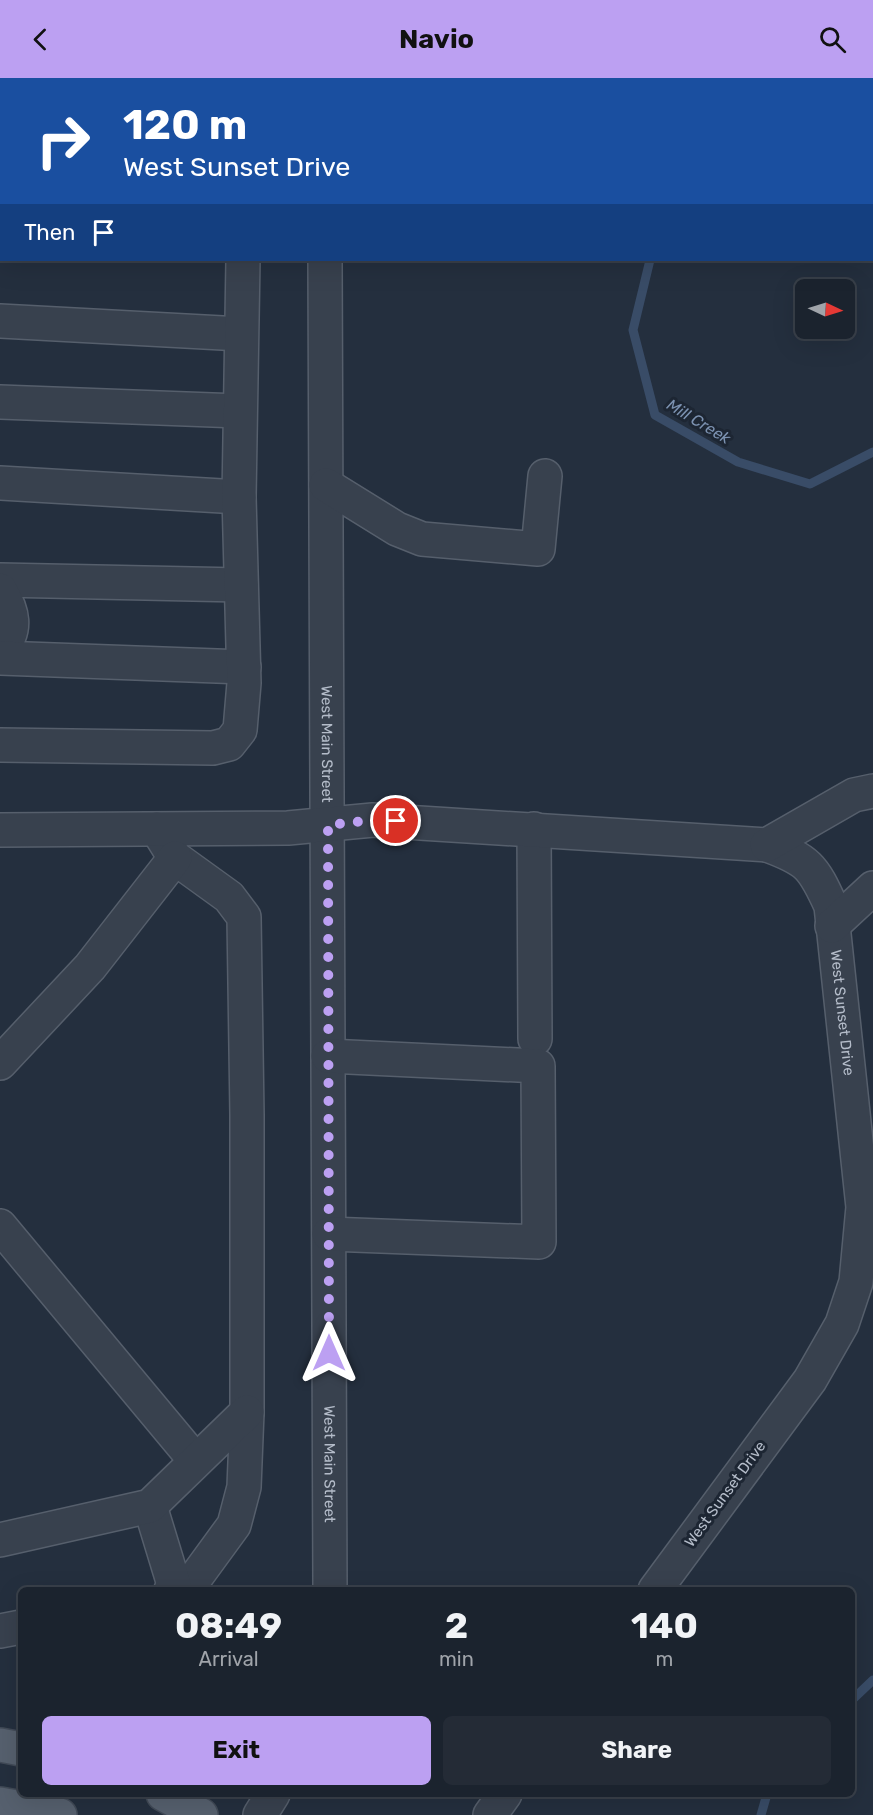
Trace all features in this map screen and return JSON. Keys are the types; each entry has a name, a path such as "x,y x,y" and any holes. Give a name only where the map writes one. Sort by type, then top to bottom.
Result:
{"main road":[{"path":"0,1745 18,1748"},
{"path":"0,1804 60,1815"}],"street":[{"path":"0,745 213,748 229,744 240,730 244,667 239,497 243,261"},
{"name":"West Main Street","path":"325,261 330,1587"},
{"path":"0,321 241,334"},
{"path":"0,402 239,411"},
{"path":"326,485 397,529 422,539 538,549 545,476"},
{"path":"0,483 239,497"},
{"path":"0,580 241,585"},
{"path":"0,590 11,608 13,628 0,650"},
{"path":"0,658 244,667"},
{"path":"767,844 854,795 873,791"},
{"name":"West Sunset Drive","path":"0,830 288,828 373,820 767,844 795,855 815,871 831,906 863,1207 856,1282 842,1324 810,1380 657,1587"},
{"path":"157,829 175,858 229,897 244,917 248,1115 247,1412 244,1486 234,1525 196,1578 177,1587"},
{"path":"534,830 535,1039"},
{"path":"0,1063 90,967 175,858"},
{"path":"832,926 873,888"},
{"path":"328,1056 538,1066 539,1242 328,1234"},
{"path":"0,1226 195,1460"},
{"path":"0,1540 150,1506 247,1412"},
{"path":"150,1506 172,1587"},
{"path":"0,1631 18,1628"},
{"path":"260,1815 271,1797"},
{"path":"490,1815 504,1797"}],"waterway":[{"name":"Mill Creek","path":"650,261 633,330 655,415 738,462 810,484 873,452"},
{"name":"Mill Creek","path":"855,1697 873,1680"},
{"name":"Mill Creek","path":"761,1815 766,1797"}],"route":[{"path":"329,1353 328,825 373,820 396,821"}]}
